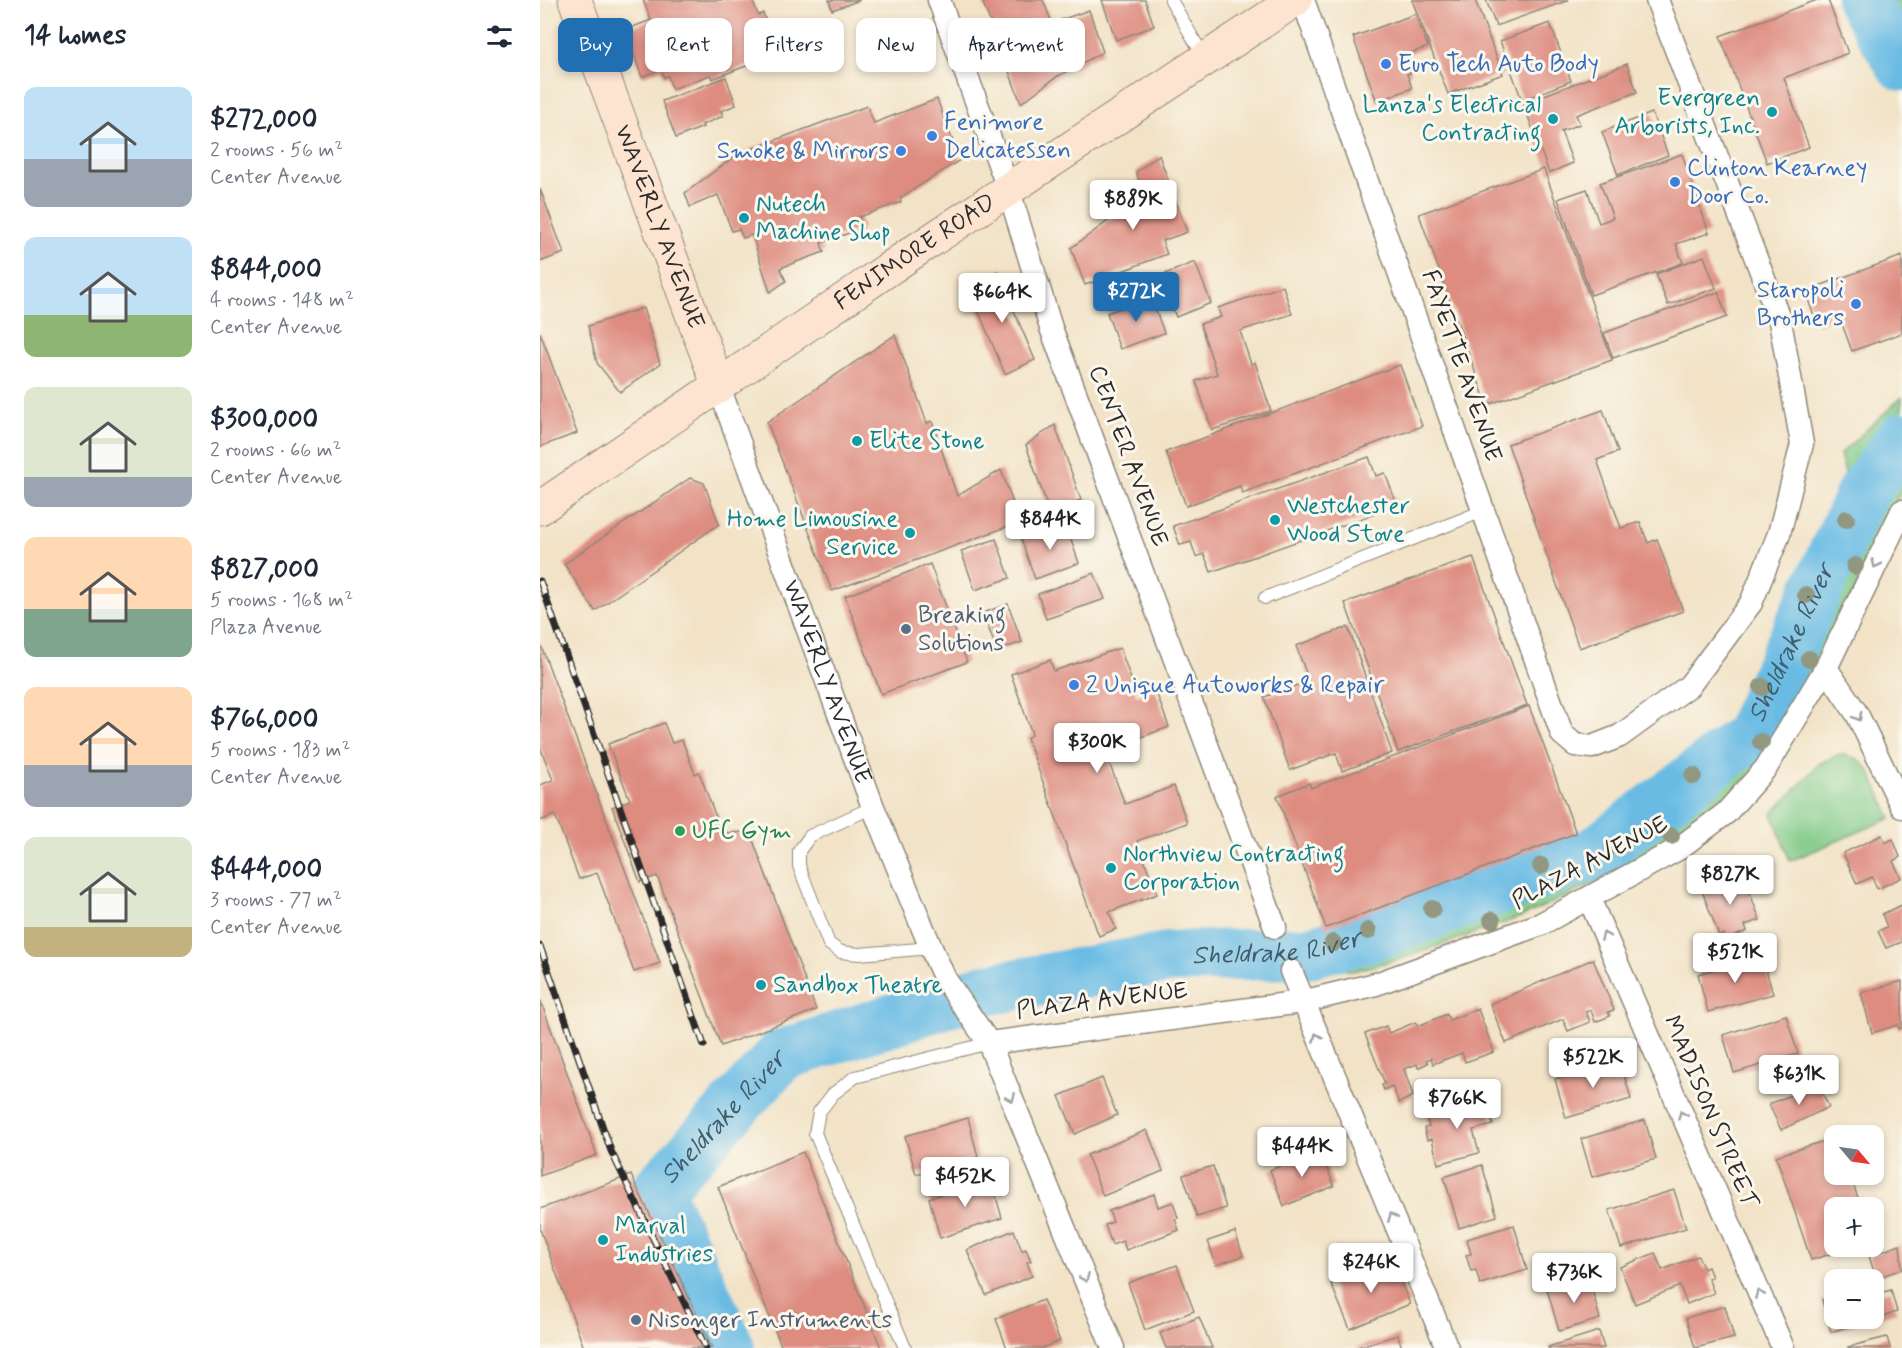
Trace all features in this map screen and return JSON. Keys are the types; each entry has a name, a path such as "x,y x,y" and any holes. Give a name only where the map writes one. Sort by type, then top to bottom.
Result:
{"street":[{"name":"WAVERLY AVENUE","path":"575,0 873,807 945,979 975,1019 989,1044 1113,1348"},
{"name":"CENTER AVENUE","path":"939,0 1009,191 1052,328 1275,927"},
{"name":"FENIMORE ROAD","path":"540,508 581,477 719,387 912,253 1295,0"},
{"name":"FAYETTE AVENUE","path":"1303,0 1562,734 1575,745 1592,747 1620,736 1689,686 1751,603 1779,534 1802,444 1780,321 1657,0"},
{"name":"PLAZA AVENUE","path":"989,1044 1302,1002 1376,984 1541,924 1678,849 1726,813 1766,768 1826,668 1902,511"},
{"path":"1826,668 1857,714 1902,807"},
{"name":"MADISON STREET","path":"1589,898 1783,1348"},
{"path":"1291,971 1447,1348"}],"lane":[{"path":"1172,0 1205,60"},
{"path":"1265,598 1483,511"},
{"path":"873,807 810,837 799,851 799,866 829,944 841,952 858,954 931,948"},
{"path":"905,1348 815,1133 819,1112 833,1094 855,1077 989,1044"}],"green space":[{"path":"1849,0 1902,0 1902,89"},
{"path":"1902,397 1902,489 1816,676 1769,756 1717,811 1634,865 1521,917 1404,958 1353,971 1329,967 1310,956 1286,928 1327,938 1582,845 1734,722 1849,489 1840,454"},
{"path":"1840,754 1858,759 1869,770 1891,818 1790,861 1772,814 1820,763"}],"building":[{"path":"643,0 752,0 758,15 763,13 765,18 744,18 744,67 732,71 732,18 650,18"},
{"path":"829,0 860,0 832,10"},
{"path":"982,0 1043,0 1050,18 989,18"},
{"path":"1102,0 1145,0 1154,26 1116,40"},
{"path":"1412,0 1475,0 1503,74 1448,94"},
{"path":"1486,0 1569,0 1496,26"},
{"name":"Evergreen Arborists, Inc.","path":"1817,0 1828,0 1848,53 1784,78 1809,147 1767,163 1720,36"},
{"path":"1089,10 1103,52 1085,62 1085,18 1066,18"},
{"name":"Euro Tech Auto Body","path":"1415,14 1428,47 1405,55 1412,72 1407,74 1412,88 1377,102 1353,37"},
{"path":"645,22 645,72 654,72 642,77 633,52 633,27"},
{"path":"1550,23 1571,81 1522,100 1500,41"},
{"name":"Lanza's Electrical Contracting","path":"1627,64 1637,92 1576,115 1580,124 1561,131 1573,163 1549,173 1523,103"},
{"path":"662,72 730,72 712,79 710,75 672,89 668,76 664,77"},
{"path":"1009,72 1066,72 1058,76 1021,103"},
{"path":"726,77 736,105 721,111 723,116 702,125 703,127 676,138 662,101"},
{"path":"937,99 960,160 900,198 901,202 859,217 863,228 821,243 824,252 780,268 786,281 770,292 752,235 743,238 739,229 732,231 718,195 690,207 685,193 738,154 867,106 874,123"},
{"path":"1652,113 1668,155 1618,175 1602,132"},
{"path":"1682,154 1709,233 1676,244 1683,263 1591,295 1558,199 1587,189 1599,223 1613,218 1600,183"},
{"path":"1159,155 1187,232 1162,241 1167,254 1085,285 1071,248 1111,219 1148,206 1136,172"},
{"path":"1544,169 1612,360 1487,405 1419,214"},
{"path":"540,189 564,253 540,262"},
{"path":"1704,256 1716,288 1668,305 1656,274"},
{"name":"Staropoli Brothers","path":"1902,256 1902,333 1852,351 1839,316 1817,324 1805,291"},
{"path":"1195,262 1211,303 1176,317 1160,276"},
{"path":"997,271 1035,360 1005,374 970,291"},
{"path":"1283,286 1292,314 1240,331 1251,364 1255,362 1271,411 1212,430 1196,381 1217,374 1200,324 1221,317 1218,308"},
{"path":"1718,292 1727,317 1613,358 1604,333"},
{"path":"1151,297 1164,333 1120,349 1107,313"},
{"path":"643,308 660,364 620,392 597,363 588,326"},
{"path":"540,332 577,433 540,447"},
{"name":"Elite Stone","path":"895,335 927,423 932,421 957,496 1001,470 1020,522 832,591 767,422"},
{"path":"1400,365 1422,426 1242,493 1240,486 1186,506 1166,452"},
{"path":"1603,410 1618,452 1597,460 1621,528 1640,522 1648,543 1657,539 1683,611 1579,648 1508,444"},
{"path":"1055,425 1081,500 1049,511 1026,445"},
{"name":"Westchester Wood Stove","path":"1369,457 1376,476 1385,473 1396,502 1376,509 1377,513 1211,572 1204,554 1196,557 1191,542 1180,545 1173,526"},
{"path":"690,478 704,483 719,524 595,611 564,564"},
{"path":"1065,523 1079,563 1035,579 1021,539"},
{"path":"996,539 1010,578 975,590 961,551"},
{"path":"1473,557 1527,705 1398,752 1345,603"},
{"name":"Breaking Solutions","path":"930,564 967,662 881,694 845,596"},
{"path":"1094,573 1105,599 1046,619 1038,594"},
{"path":"1008,604 1022,642 997,651 983,613"},
{"path":"1348,627 1392,753 1342,771 1336,753 1290,770 1264,697 1309,681 1296,646"},
{"path":"540,643 660,963 634,972 597,873 579,879 555,815 540,821 540,785 553,780 540,747"},
{"path":"1120,648 1137,696 1155,689 1169,727 1136,739 1139,748 1108,760 1125,804 1174,786 1187,823 1137,841 1157,894 1109,912 1116,929 1099,936 1027,738 1032,734 1011,674 1050,660 1054,671"},
{"path":"1529,706 1576,833 1326,928 1277,796 1309,783 1311,788"},
{"path":"664,723 672,743 682,740 695,774 699,772 722,833 750,832 816,1010 721,1046 657,876 640,882 612,807 630,800 608,744"},
{"path":"1882,835 1885,843 1893,839 1900,857 1893,861 1901,878 1877,889 1872,877 1857,884 1843,853"},
{"path":"1739,874 1745,889 1748,888 1760,920 1745,925 1747,931 1726,940 1724,934 1719,936 1701,888"},
{"path":"1902,905 1902,942 1886,948 1878,931 1887,927 1882,914"},
{"path":"1762,956 1773,994 1708,1012 1698,974"},
{"path":"1593,959 1614,1010 1608,1012 1610,1016 1595,1022 1591,1010 1586,1012 1590,1022 1568,1031 1563,1019 1506,1043 1490,1004"},
{"path":"1902,981 1902,1028 1899,1029 1898,1025 1872,1033 1861,993"},
{"name":"Marval Industries","path":"540,999 597,1155 540,1176"},
{"path":"1478,1009 1494,1052 1465,1062 1462,1053 1433,1064 1431,1058 1426,1060 1428,1063 1418,1068 1417,1064 1404,1069 1413,1096 1399,1103 1392,1086 1384,1090 1382,1085 1385,1084 1365,1034 1386,1026 1389,1033 1416,1022 1418,1026 1447,1014 1449,1020"},
{"path":"1786,1015 1798,1054 1734,1073 1723,1035"},
{"path":"1620,1060 1631,1099 1566,1118 1555,1079"},
{"path":"1102,1078 1117,1115 1075,1134 1059,1096"},
{"path":"1818,1084 1829,1107 1781,1130 1769,1104"},
{"path":"1485,1099 1493,1125 1473,1130 1479,1153 1438,1164 1432,1139 1427,1140 1424,1128 1429,1127 1426,1116"},
{"path":"968,1118 978,1157 916,1174 905,1136"},
{"path":"1645,1120 1656,1159 1592,1177 1581,1139"},
{"path":"1147,1130 1163,1171 1103,1196 1087,1155"},
{"path":"1824,1141 1824,1185 1853,1185 1858,1197 1824,1197 1824,1256 1811,1260 1776,1156"},
{"path":"1320,1150 1334,1186 1284,1206 1270,1170"},
{"path":"803,1152 881,1348 782,1348 718,1187"},
{"path":"1482,1165 1497,1216 1459,1228 1444,1177"},
{"path":"1213,1166 1226,1208 1197,1217 1183,1175"},
{"path":"631,1175 712,1348 584,1348 540,1229 540,1209"},
{"path":"991,1179 1002,1218 940,1238 929,1198"},
{"path":"1674,1190 1686,1228 1621,1248 1609,1210"},
{"path":"1154,1194 1158,1207 1173,1202 1179,1230 1126,1250 1123,1241 1112,1245 1105,1225 1113,1222 1109,1211"},
{"path":"1514,1225 1527,1270 1480,1284 1476,1270 1471,1271 1466,1255 1471,1254 1467,1239"},
{"path":"1014,1230 1022,1251 1026,1249 1031,1261 1027,1262 1032,1276 986,1295 967,1250"},
{"path":"1235,1232 1243,1256 1216,1265 1208,1241"},
{"path":"1900,1245 1902,1269 1884,1275 1884,1269 1873,1269 1869,1257 1884,1257 1884,1251"},
{"path":"1655,1253 1662,1270 1698,1256 1704,1269 1708,1267 1712,1277 1708,1278 1714,1293 1687,1304 1680,1286 1635,1304 1620,1267"},
{"path":"1391,1259 1410,1304 1350,1329 1331,1284"},
{"path":"1177,1265 1194,1311 1145,1330 1128,1283"},
{"path":"1589,1278 1600,1319 1559,1331 1547,1289"},
{"path":"1891,1290 1897,1312 1884,1316 1884,1292"},
{"path":"1043,1300 1060,1341 1042,1348 1007,1348 996,1319"},
{"path":"1725,1306 1734,1338 1695,1348 1686,1318"},
{"path":"1199,1317 1212,1348 1166,1348 1160,1333"},
{"path":"1599,1331 1604,1348 1548,1348 1548,1347"},
{"path":"1398,1335 1402,1348 1357,1348 1357,1347"},
{"path":"1887,1337 1890,1348 1848,1347"}],"waterway":[{"name":"Sheldrake River","path":"1862,0 1902,65"},
{"name":"Sheldrake River","path":"729,1348 657,1190 782,1055 985,990 1172,957 1306,953 1373,935 1593,854 1749,736 1861,495 1902,438"}],"railway":[{"path":"540,581 704,1045"},
{"path":"540,946 611,1151 706,1348"}],"place":[{"name":"Euro Tech Auto Body","path":"1386,64"},
{"name":"Evergreen Arborists, Inc.","path":"1772,112"},
{"name":"Lanza's Electrical Contracting","path":"1553,119"},
{"name":"Fenimore Delicatessen","path":"932,136"},
{"name":"Smoke & Mirrors","path":"901,151"},
{"name":"Clinton Kearney Door Co.","path":"1675,182"},
{"name":"Nutech Machine Shop","path":"744,218"},
{"name":"Staropoli Brothers","path":"1856,304"},
{"name":"Elite Stone","path":"857,441"},
{"name":"Westchester Wood Stove","path":"1275,520"},
{"name":"Home Limousine Service","path":"910,533"},
{"name":"Breaking Solutions","path":"906,629"},
{"name":"2 Unique Autoworks & Repair","path":"1074,685"},
{"name":"UFC Gym","path":"680,831"},
{"name":"Northview Contracting Corporation","path":"1111,868"},
{"name":"Sandbox Theatre","path":"761,985"},
{"name":"Marval Industries","path":"603,1240"},
{"name":"Nisonger Instruments","path":"636,1320"}]}
